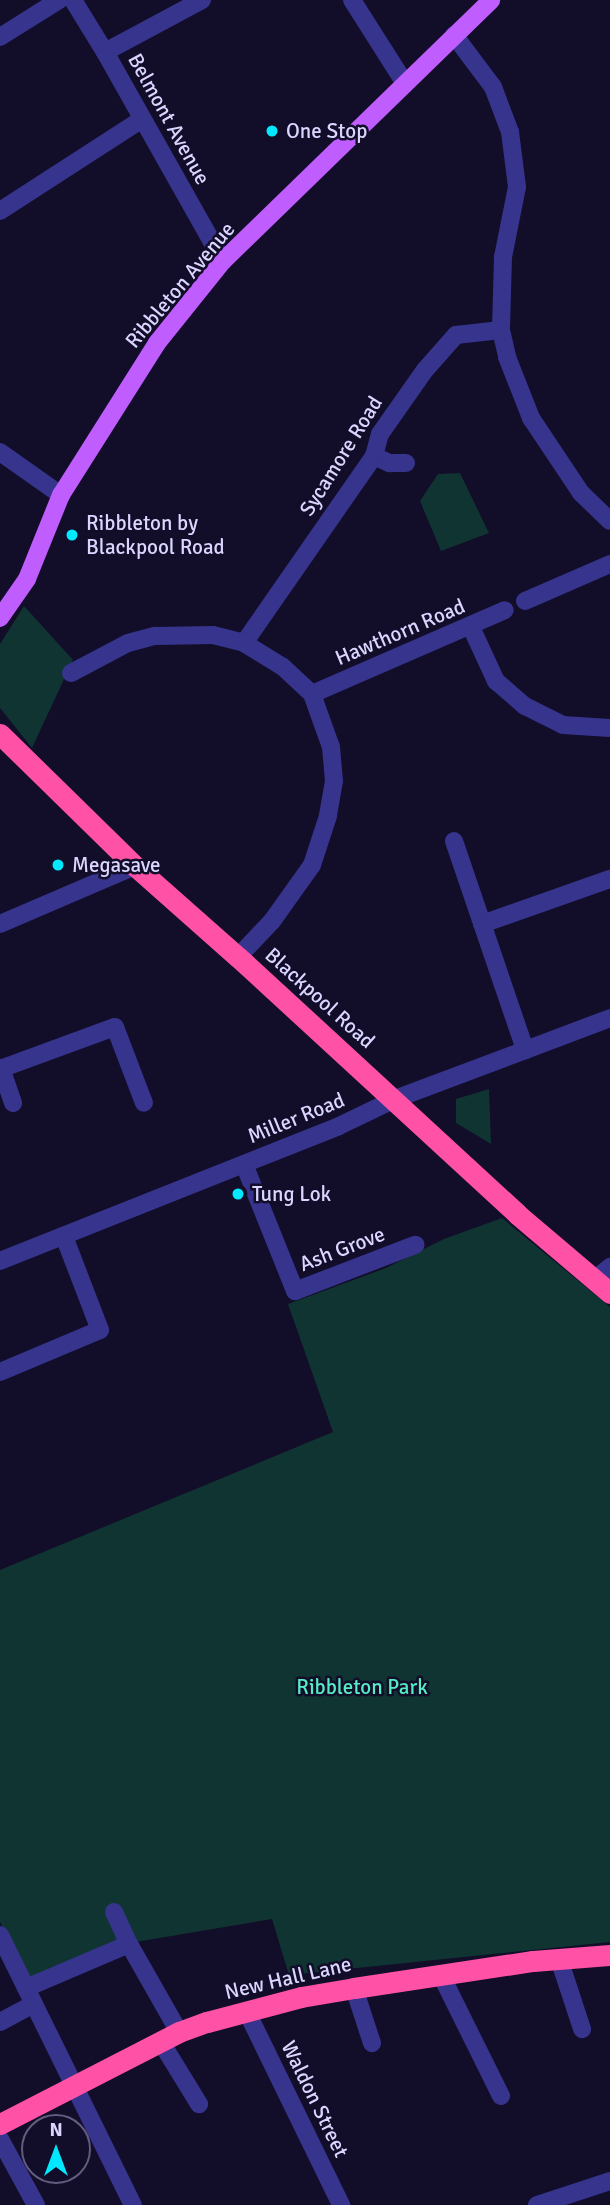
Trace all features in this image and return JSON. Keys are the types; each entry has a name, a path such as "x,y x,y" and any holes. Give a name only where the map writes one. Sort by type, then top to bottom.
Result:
{"highway":[{"name":"Blackpool Road","path":"0,734 135,866 395,1099 517,1214 605,1280"},
{"name":"New Hall Lane","path":"0,2124 170,2037 301,1997 441,1975 610,1955"}],"main road":[{"name":"Ribbleton Avenue","path":"0,618 27,579 61,495 157,343 223,261 491,0"}],"street":[{"path":"0,37 59,0"},
{"name":"Belmont Avenue","path":"73,0 106,52 223,261"},
{"path":"106,52 202,0"},
{"path":"352,0 404,82"},
{"path":"454,35 493,87 510,132 517,187 503,257 501,330 506,357 531,418 582,493 610,521"},
{"path":"0,211 142,119"},
{"name":"Sycamore Road","path":"244,643 374,456 380,434 425,370 456,335 501,330"},
{"path":"0,452 61,495"},
{"path":"374,456 389,463 406,463"},
{"path":"525,601 610,564"},
{"name":"Hawthorn Road","path":"312,694 505,610"},
{"path":"471,627 496,681 525,706 563,725 610,728"},
{"path":"71,673 128,643 155,636 213,635 244,643 283,667 312,694 331,747 334,781 328,816 312,864 272,921 238,957"},
{"path":"454,841 525,1050"},
{"path":"0,924 135,866"},
{"path":"482,925 610,879"},
{"name":"Miller Road","path":"0,1261 339,1126 395,1099 610,1018"},
{"path":"13,1103 1,1069 115,1027 144,1103"},
{"name":"Ash Grove","path":"244,1164 295,1292 415,1245"},
{"path":"0,1372 100,1330 64,1236"},
{"path":"114,1912 199,2104"},
{"path":"0,1935 133,2205"},
{"path":"26,1987 129,1944"},
{"path":"559,1959 582,2029"},
{"path":"441,1975 501,2096"},
{"path":"354,1988 372,2043"},
{"path":"0,2022 34,2004"},
{"name":"Waldon Street","path":"247,2012 341,2205"},
{"path":"0,2138 36,2205"},
{"path":"537,2205 610,2180"}],"green space":[{"path":"460,473 489,533 441,551 420,501 438,474"},
{"path":"24,606 73,660 32,748 0,708 0,644"},
{"path":"489,1089 491,1144 456,1123 456,1099"},
{"name":"Ribbleton Park","path":"502,1218 610,1307 610,1942 289,1975 272,1919 118,1945 29,1980 0,1922 0,1570 333,1432 288,1304 386,1268 444,1239"}],"place":[{"name":"One Stop","path":"272,131"},
{"name":"Ribbleton by Blackpool Road","path":"72,535"},
{"name":"Megasave","path":"58,865"},
{"name":"Tung Lok","path":"238,1194"}]}
